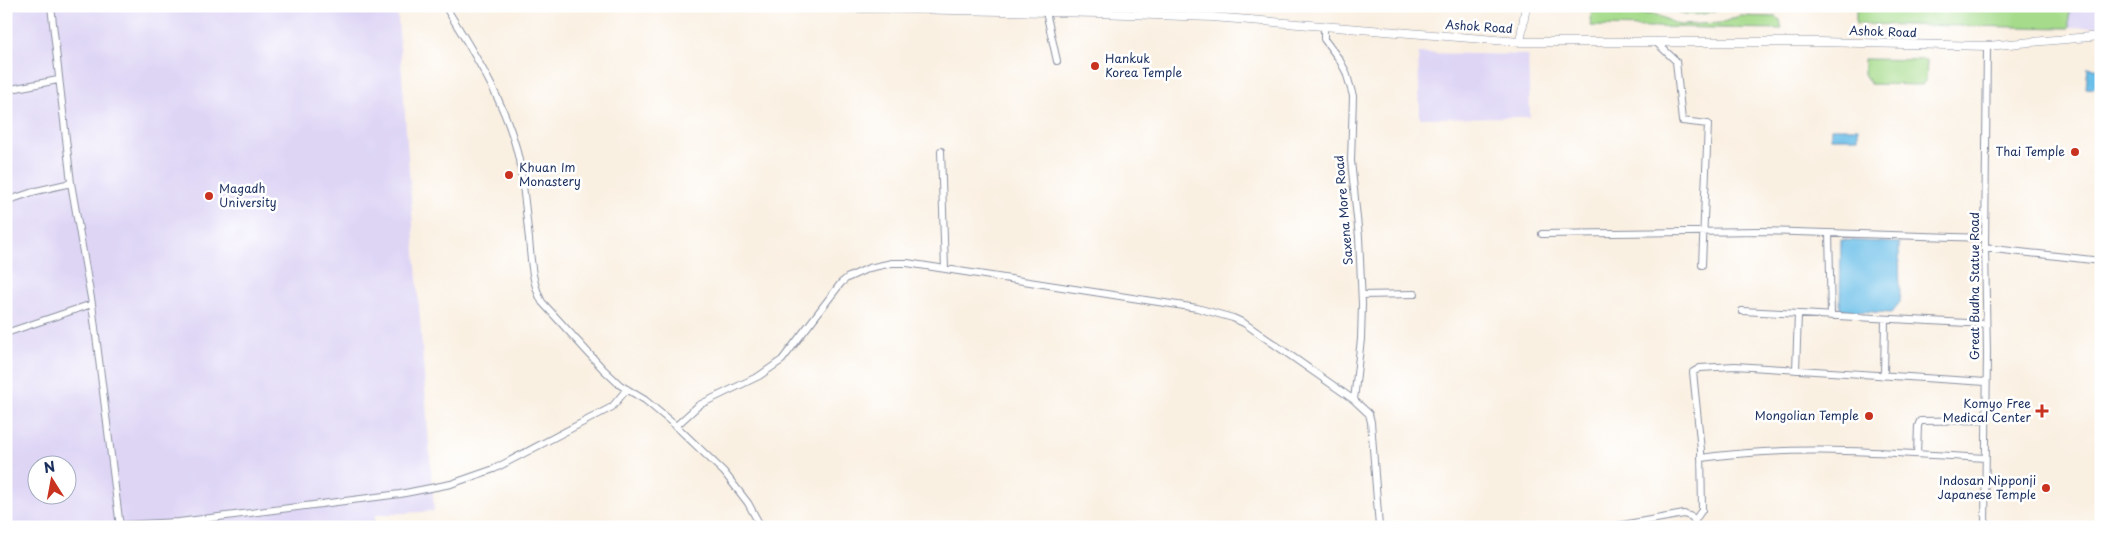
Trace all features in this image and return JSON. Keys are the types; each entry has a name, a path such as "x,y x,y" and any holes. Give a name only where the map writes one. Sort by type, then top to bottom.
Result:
{"street":[{"path":"51,6 71,183 92,304 120,526 179,522 400,494 451,484 494,468 612,407 627,389"},
{"path":"445,6 496,95 516,152 523,183 531,263 537,293 547,309 595,362 676,426 730,479 748,502 761,527"},
{"name":"Ashok Road","path":"765,6 1046,12 1098,10 1520,42 1809,42 1987,46 2101,36"},
{"path":"1520,42 1526,6"},
{"path":"1046,12 1057,60"},
{"name":"Saxena More Road","path":"1324,27 1324,39 1340,59 1346,72 1352,96 1351,161 1359,237 1362,295 1361,339 1354,400"},
{"path":"1656,42 1676,61 1682,121 1708,124 1702,265"},
{"name":"Great Budha Statue Road","path":"1985,527 1987,46"},
{"path":"6,90 58,80"},
{"path":"941,151 946,268"},
{"path":"6,201 36,191 71,183"},
{"path":"1829,233 1831,316"},
{"path":"1542,234 1829,233 1985,238"},
{"path":"1985,248 2101,261"},
{"path":"676,426 699,405 759,376 782,360 847,278 869,268 892,263 946,268 1197,308 1234,318 1259,333 1354,400 1368,414 1371,422 1379,527"},
{"path":"1362,295 1415,294"},
{"path":"6,333 92,304"},
{"path":"1742,311 1986,324"},
{"path":"1796,370 1798,314"},
{"path":"1884,376 1885,319"},
{"path":"1695,520 1702,510 1701,458 1693,372 1700,368 1735,366 1986,382"},
{"path":"1917,454 1918,426 1920,421 1986,420"},
{"path":"1701,458 1742,452 1826,450 1985,458"},
{"path":"1611,527 1684,514 1695,520 1698,527"}],"shaded area":[{"name":"Magadh University","path":"6,6 397,6 434,511 375,515 375,527 6,527"},
{"path":"2069,6 2101,6 2101,26 2069,28"},
{"path":"1418,53 1528,55 1530,117 1420,118"}],"green space":[{"path":"1672,6 1720,6 1719,9 1714,11 1690,15 1678,12"},
{"path":"1856,6 2069,6 2069,28 1856,24"},
{"path":"1593,10 1657,15 1679,25 1721,23 1739,16 1776,17 1780,20 1782,29 1591,26 1590,19"},
{"path":"1864,59 1927,60 1926,79 1922,85 1870,84 1864,74"}],"water":[{"path":"2088,67 2101,69 2100,89 2086,88"},
{"path":"1831,128 1858,128 1858,138 1831,138"},
{"path":"1841,240 1899,243 1900,302 1891,313 1840,310"}],"place":[{"name":"Hankuk Korea Temple","path":"1095,66"},
{"name":"Thai Temple","path":"2075,152"},
{"name":"Khuan Im Monastery","path":"509,175"},
{"name":"Magadh University","path":"209,196"},
{"name":"Komyo Free Medical Center","path":"2042,411"},
{"name":"Mongolian Temple","path":"1869,416"},
{"name":"Indosan Nipponji Japanese Temple","path":"2046,488"}]}
